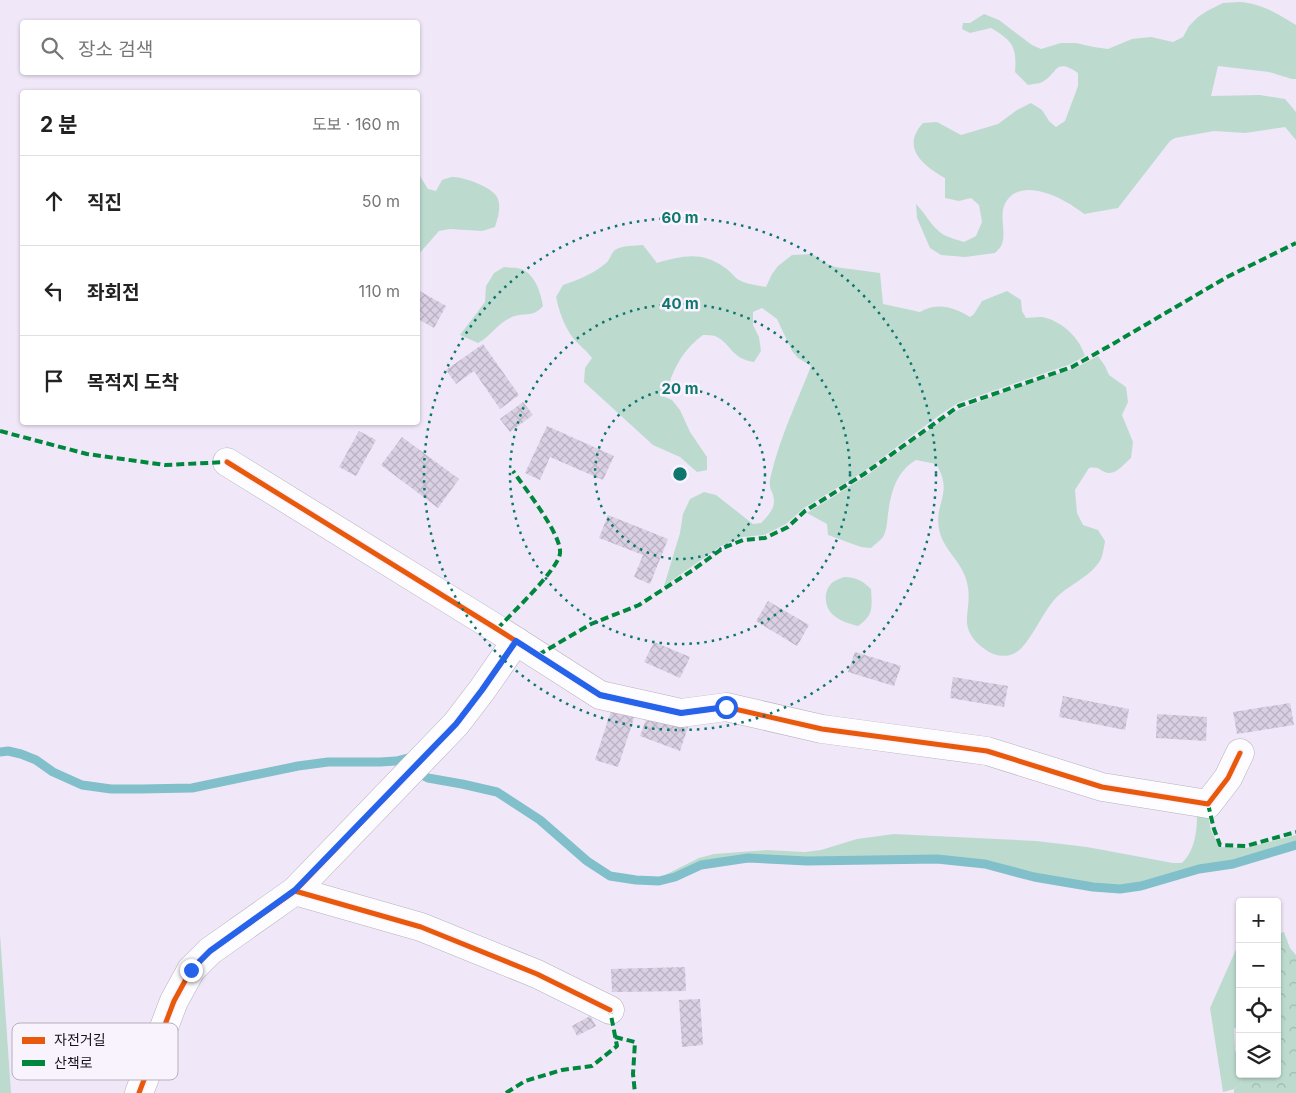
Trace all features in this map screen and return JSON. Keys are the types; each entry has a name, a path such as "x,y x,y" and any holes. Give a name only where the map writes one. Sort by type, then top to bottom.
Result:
{"street":[{"path":"227,462 600,695 681,713 726,707 822,729 987,752 1102,787 1208,804 1228,778 1240,753"},
{"path":"166,1023 174,1001 191,970 210,951 295,890 456,724 516,641"},
{"path":"295,890 421,927 538,974 610,1010"},
{"path":"139,1093 144,1080"}],"green space":[{"path":"1223,3 1255,4 1276,13 1296,25 1296,79 1269,72 1218,66 1211,96 1260,95 1285,99 1296,112 1296,140 1285,127 1245,133 1214,131 1175,138 1170,141 1118,208 1084,214 1054,196 1031,190 1020,191 1011,196 1004,206 1003,240 995,253 965,257 941,255 930,248 917,218 916,204 940,232 964,242 976,236 982,222 979,205 971,198 959,201 945,198 945,178 929,168 918,155 914,148 914,140 916,132 923,123 937,122 961,135 998,124 1017,110 1031,103 1042,110 1049,121 1056,127 1065,121 1078,86 1078,73 1064,66 1056,69 1046,80 1028,85 1015,72 1015,56 1009,41 991,28 970,33 962,29 963,23 970,23 984,14 999,20 1032,45 1041,49 1061,43 1076,43 1108,49 1132,39 1151,37 1173,42 1183,37 1189,26 1207,11"},
{"path":"420,176 428,189 436,191 442,180 458,177 486,187 496,195 499,213 495,227 482,231 450,229 439,231 420,253"},
{"path":"643,245 657,263 675,258 699,257 716,262 743,282 766,287 778,266 792,255 812,254 835,267 880,273 883,304 920,312 933,307 945,307 952,308 970,317 982,301 1007,291 1021,300 1022,311 1026,318 1044,317 1053,320 1070,332 1085,356 1071,364 958,403 863,472 804,508 786,524 764,535 742,537 721,546 664,586 680,533 683,514 690,499 704,492 716,495 753,524 761,523 770,513 774,504 774,497 770,487 771,475 784,433 811,366 798,358 792,351 777,319 762,308 753,312 753,325 759,337 761,351 754,362 740,358 715,336 703,335 695,341 678,363 665,397 672,400 680,410 690,432 707,457 707,470 697,472 680,457 653,445 584,382 585,368 592,358 570,333 562,318 556,297 563,285 580,279 596,270 607,262 612,253 618,248"},
{"path":"504,267 519,268 526,271 534,279 541,295 543,306 531,314 515,316 505,321 478,343 460,335 485,302 486,286 494,273"},
{"path":"1098,356 1109,375 1126,387 1128,402 1122,415 1133,442 1131,458 1118,470 1111,473 1097,468 1089,468 1075,490 1077,513 1083,525 1098,530 1105,541 1101,559 1091,571 1055,599 1025,644 1015,653 1004,656 993,654 976,641 970,633 967,625 969,600 964,572 944,542 939,529 939,512 944,490 941,474 936,464 916,460 904,470 893,490 884,534 871,548 861,547 828,535 827,524 807,513 866,476 960,409 1036,380 1073,369"},
{"path":"844,577 859,580 871,589 871,610 867,618 858,626 844,622 836,617 830,611 826,602 826,593 830,585"},
{"path":"1206,806 1211,830 1219,847 1246,848 1296,835 1296,842 1232,861 1198,867 1140,883 1120,886 1093,884 1035,874 986,861 937,856 807,858 748,855 700,863 674,875 659,878 699,858 714,854 767,850 805,852 821,850 857,839 894,834 1036,841 1087,847 1182,863 1192,847 1197,814"},
{"path":"1284,932 1290,948 1296,955 1296,1093 1234,1093 1234,1089 1241,1084 1242,1078 1281,1078 1281,933"},
{"path":"0,934 11,1093 0,1093"},
{"path":"1236,950 1236,1027 1234,1029 1236,1078 1242,1078 1241,1084 1234,1089 1223,1092 1210,1008"}],"building":[{"path":"420,291 446,306 434,328 420,320"},
{"path":"483,344 519,395 500,409 474,371 456,384 446,370"},
{"path":"523,402 533,415 510,432 500,419"},
{"path":"547,426 614,456 603,480 550,457 540,480 525,473"},
{"path":"359,431 376,440 356,476 339,467"},
{"path":"402,437 459,479 438,508 381,465"},
{"path":"608,515 668,539 650,584 634,577 643,555 599,538"},
{"path":"768,601 809,625 797,646 756,621"},
{"path":"654,642 690,657 680,678 644,662"},
{"path":"855,652 901,666 894,686 848,672"},
{"path":"953,677 1008,686 1004,707 950,698"},
{"path":"1063,696 1129,709 1125,730 1059,717"},
{"path":"1290,703 1294,725 1237,734 1233,712"},
{"path":"613,705 636,712 618,767 595,760"},
{"path":"648,714 688,727 680,751 640,736"},
{"path":"1157,714 1207,717 1206,741 1156,738"},
{"path":"685,967 686,991 612,992 611,969"},
{"path":"700,999 703,1045 682,1047 679,1000"},
{"path":"590,1016 596,1026 577,1036 572,1026"}],"waterway":[{"path":"0,752 8,751 36,760 53,772 82,785 111,789 192,788 298,766 328,762 396,761 408,758 415,765 418,773 428,778 497,792 540,820 587,861 610,876 636,880 659,881 675,877 701,865 748,858 807,861 937,859 985,864 1034,877 1093,887 1120,889 1141,886 1199,869 1233,864 1296,845"}],"marked path":[{"path":"538,655 591,624 639,605 723,548 743,540 765,538 788,527 805,511 864,474 959,406 1072,367 1227,277 1296,243"},
{"path":"0,431 87,454 165,465 227,462"},
{"path":"497,629 552,570 560,553 559,545 549,523 513,471"},
{"path":"1208,804 1220,845 1246,846 1296,832"},
{"path":"506,1093 525,1081 562,1070 592,1066 617,1046 610,1010"},
{"path":"615,1037 635,1042 633,1074 635,1093"}],"cycle path":[{"path":"227,462 600,695 681,713 726,707 822,729 987,751 1102,787 1208,804 1228,778 1240,753"},
{"path":"166,1023 174,1001 191,970 210,951 295,891 456,724 516,641"},
{"path":"295,891 421,927 537,974 610,1010"},
{"path":"139,1093 144,1080"}],"route":[{"path":"191,970 210,951 295,890 456,724 516,641 600,695 681,713 726,707"}]}
